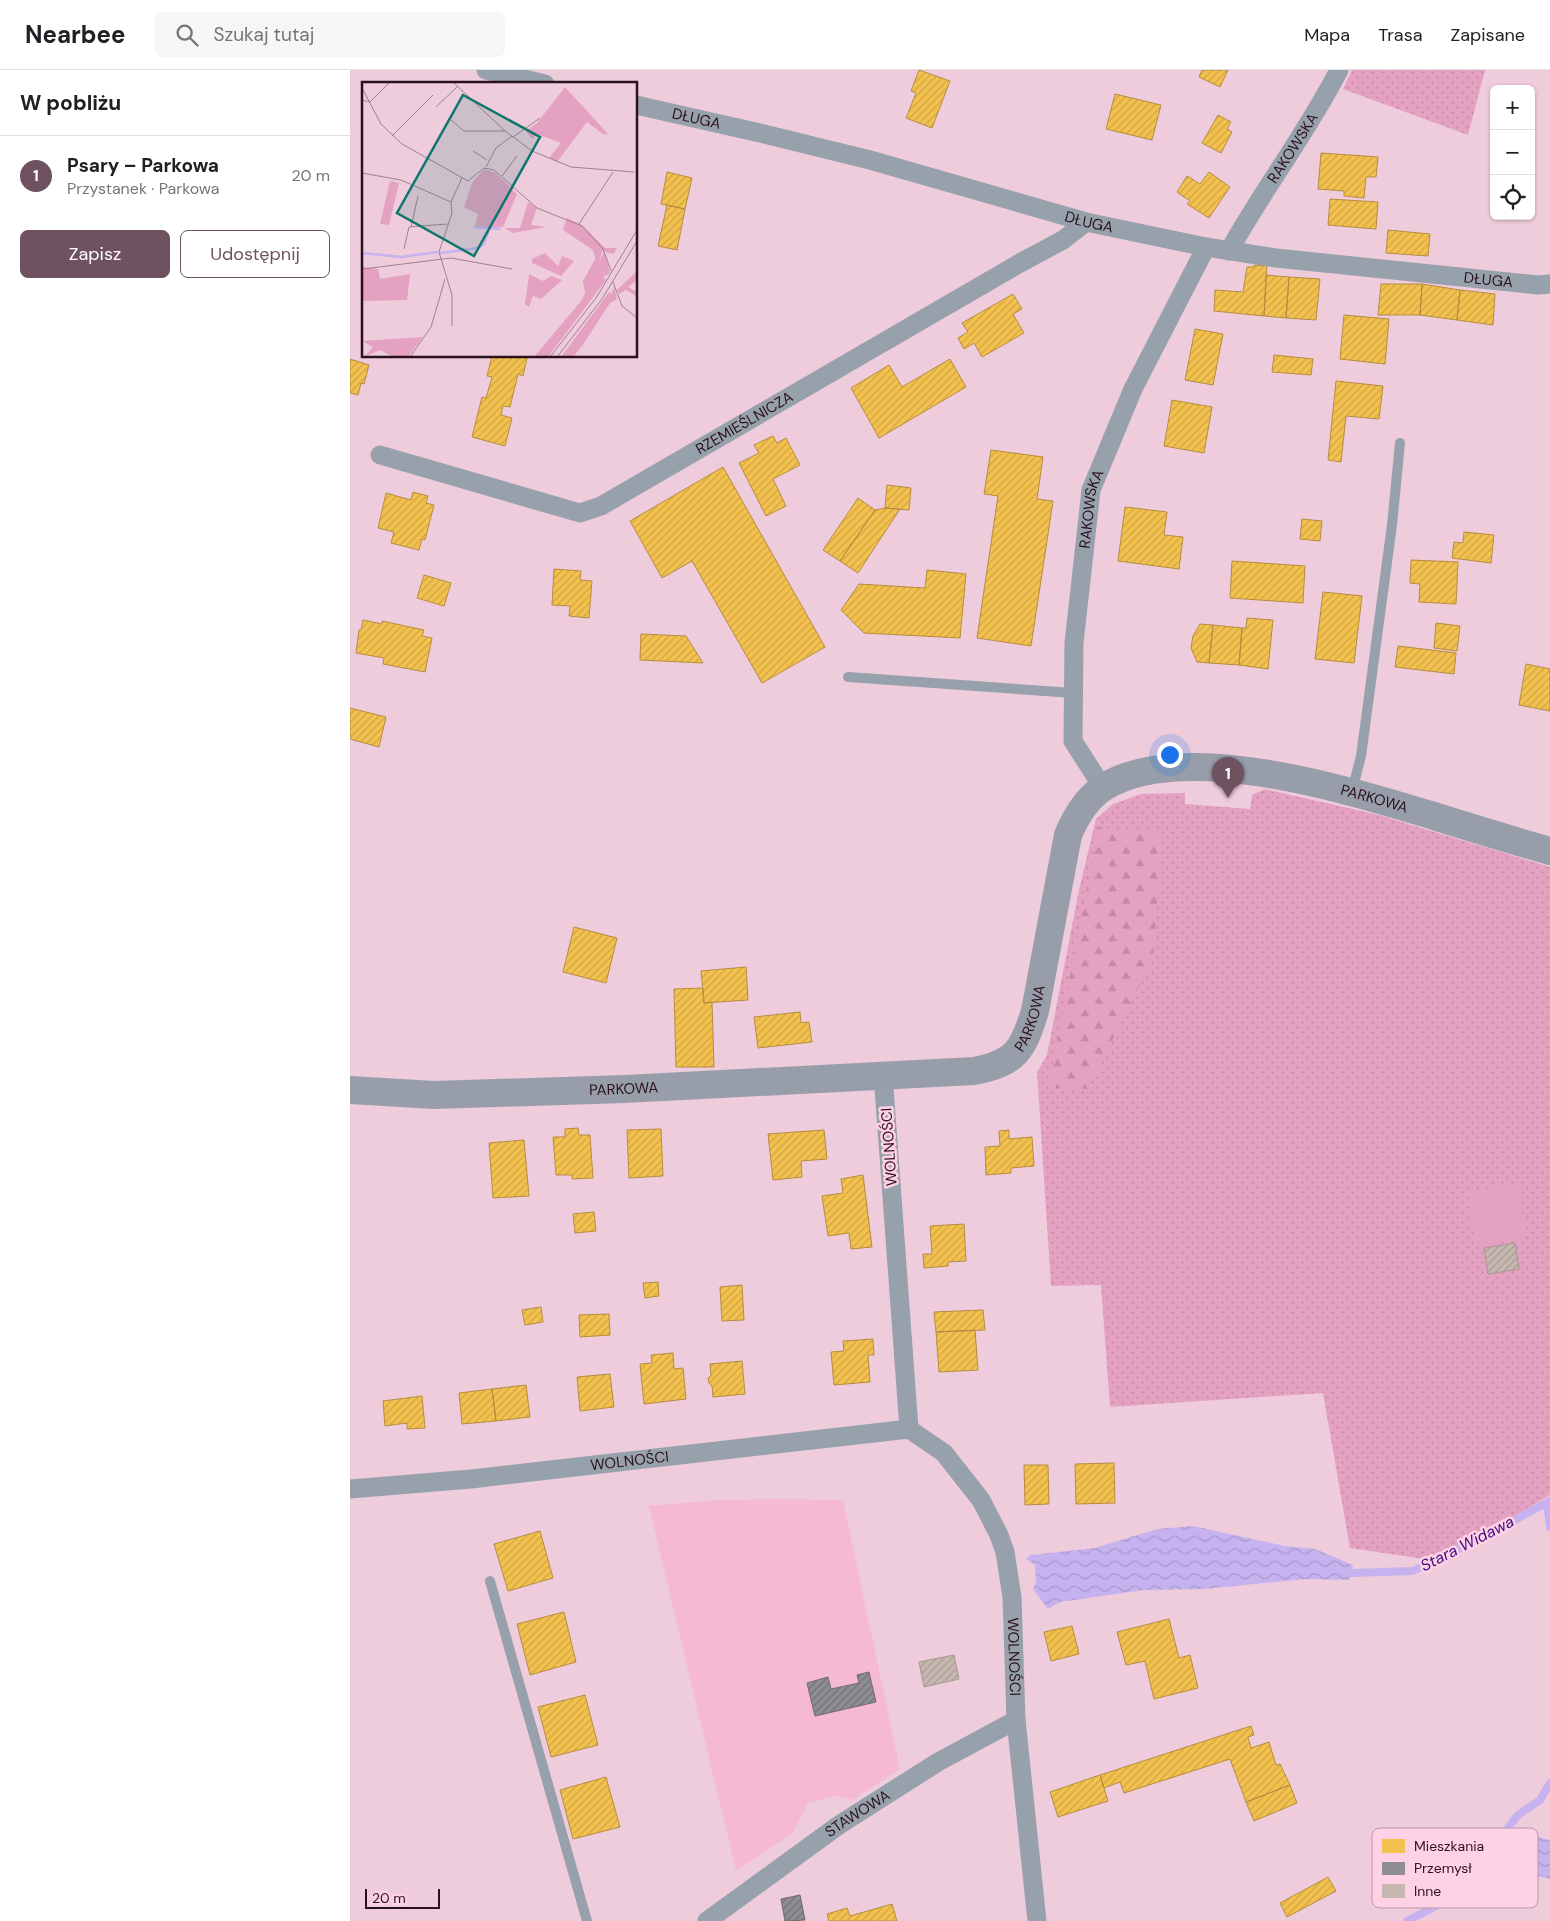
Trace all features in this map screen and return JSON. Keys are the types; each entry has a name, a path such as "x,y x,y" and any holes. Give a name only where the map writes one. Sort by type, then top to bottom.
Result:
{"street":[{"path":"486,70 537,82"},
{"name":"RAKOWSKA","path":"1229,251 1245,221 1326,95 1339,70"},
{"name":"DŁUGA","path":"638,105 760,132 870,160 1086,222 1206,247 1538,285 1550,284"},
{"name":"RZEMIEŚLNICZA","path":"380,455 580,512 602,506 1063,240 1086,222"},
{"name":"RAKOWSKA","path":"1103,788 1072,741 1074,643 1092,490 1133,389 1206,247"},
{"name":"PARKOWA","path":"350,1090 434,1095 625,1089 883,1074 974,1071 1000,1064 1018,1052 1024,1044 1035,1011 1068,835 1076,817 1084,806 1103,788 1122,778 1145,772 1179,768 1220,767 1284,777 1352,792 1550,851"},
{"name":"WOLNOŚCI","path":"883,1074 910,1429"},
{"name":"WOLNOŚCI","path":"350,1489 480,1478 910,1429 944,1453 981,1500 999,1534 1008,1570 1012,1597 1016,1720 1037,1921"},
{"name":"STAWOWA","path":"708,1921 838,1824 938,1762 1016,1720"}],"lane":[{"path":"1352,792 1361,756 1392,525 1400,443"},
{"path":"848,677 1073,693"},
{"path":"490,1581 587,1921"}],"shaded area":[{"path":"718,1500 843,1500 900,1769 852,1800 836,1796 808,1803 792,1834 736,1871 649,1506"}],"green space":[{"path":"1352,70 1485,70 1468,135 1343,89"},
{"path":"1265,789 1379,815 1550,867 1550,1495 1432,1560 1350,1548 1323,1393 1110,1407 1101,1285 1051,1286 1037,1072 1047,1055 1079,890 1096,819 1113,804 1141,794 1185,793 1185,804 1250,809 1252,795"},
{"path":"1099,827 1162,833 1153,958 1088,1089 1048,1088"},
{"path":"1518,1184 1526,1238 1475,1246 1467,1191"}],"water":[{"path":"1193,1526 1285,1546 1315,1549 1353,1565 1349,1580 1306,1579 1204,1589 1144,1590 1060,1602 1048,1609 1033,1589 1036,1583 1035,1565 1026,1559 1031,1555 1095,1548 1157,1529"},
{"path":"1538,1837 1550,1840 1550,1879 1538,1876"}],"building: Mieszkania":[{"path":"919,70 950,81 932,128 906,118 916,93 911,91"},
{"path":"1202,70 1228,70 1220,87 1199,77"},
{"path":"1115,94 1161,105 1152,140 1106,129"},
{"path":"1218,115 1231,122 1227,129 1232,132 1221,153 1202,143"},
{"path":"1321,153 1378,157 1376,177 1366,177 1364,198 1344,196 1344,191 1318,189"},
{"path":"667,172 692,178 685,209 661,204"},
{"path":"1209,172 1230,187 1209,218 1187,204 1190,201 1177,192 1187,176 1200,184"},
{"path":"1330,199 1378,202 1376,229 1328,225"},
{"path":"667,205 685,209 677,250 658,246"},
{"path":"1388,230 1430,234 1428,256 1386,253"},
{"path":"1254,265 1267,266 1264,316 1214,311 1215,290 1243,292 1247,267 1254,267"},
{"path":"1266,275 1289,277 1286,318 1264,316"},
{"path":"1289,277 1320,279 1316,320 1286,318"},
{"path":"1381,284 1422,284 1420,315 1378,315"},
{"path":"1422,284 1460,290 1457,320 1420,315"},
{"path":"1460,290 1495,294 1493,325 1457,320"},
{"path":"1013,294 1022,309 1013,314 1024,333 982,357 974,343 964,349 958,338 968,332 962,323"},
{"path":"1344,315 1389,319 1385,364 1340,359"},
{"path":"1195,329 1223,334 1213,385 1185,380"},
{"path":"1274,355 1313,359 1311,375 1272,372"},
{"path":"492,358 527,358 523,376 518,374 510,407 503,406 501,415 512,418 505,446 472,437 482,397 486,398 492,377 487,376"},
{"path":"350,359 369,365 364,384 361,383 358,395 350,393"},
{"path":"950,359 966,387 879,438 851,388 889,365 902,387"},
{"path":"1336,381 1383,386 1379,419 1346,416 1341,462 1328,460"},
{"path":"1172,400 1212,407 1204,453 1164,446"},
{"path":"773,436 777,443 786,438 800,465 773,479 786,506 766,516 739,463 759,453 754,445"},
{"path":"991,450 1043,457 1037,499 1053,501 1031,646 977,638 998,496 984,494"},
{"path":"723,467 825,647 762,683 692,561 662,578 630,521"},
{"path":"887,485 911,488 909,510 885,508"},
{"path":"413,492 428,496 426,503 434,505 425,540 422,539 419,550 391,543 394,532 378,528 386,493 411,500"},
{"path":"858,498 875,510 840,561 823,550"},
{"path":"1125,507 1167,512 1164,535 1183,537 1179,569 1118,561"},
{"path":"885,508 900,509 858,573 840,561 875,510"},
{"path":"1302,519 1322,521 1320,541 1300,539"},
{"path":"1464,532 1494,535 1491,563 1452,558 1454,542 1463,543"},
{"path":"1411,560 1458,562 1456,604 1419,602 1420,584 1410,583"},
{"path":"1232,561 1305,566 1303,603 1230,598"},
{"path":"554,569 581,571 580,580 592,581 589,618 569,616 570,606 552,605"},
{"path":"927,570 966,574 960,638 864,633 841,610 859,584 925,588"},
{"path":"424,575 451,583 444,606 417,598"},
{"path":"1323,592 1362,596 1354,663 1315,659"},
{"path":"1247,618 1273,620 1268,669 1239,665 1242,628 1246,628"},
{"path":"363,620 382,624 382,621 424,630 422,636 432,638 425,672 383,664 384,658 356,653 359,630 361,630"},
{"path":"1436,623 1460,626 1457,651 1434,648"},
{"path":"1200,624 1213,625 1209,663 1197,662 1191,648 1193,636"},
{"path":"1213,625 1242,628 1239,665 1209,663"},
{"path":"641,634 686,636 703,663 640,660"},
{"path":"1398,646 1456,653 1454,674 1395,667"},
{"path":"1526,664 1550,669 1550,711 1519,705"},
{"path":"350,708 386,717 379,747 350,739"},
{"path":"574,927 617,938 606,983 563,972"},
{"path":"746,967 748,1000 704,1003 701,971"},
{"path":"703,988 704,1003 712,1002 714,1067 676,1067 674,989"},
{"path":"800,1012 801,1023 809,1022 812,1042 758,1048 754,1017"},
{"path":"578,1128 579,1135 590,1135 593,1178 572,1179 572,1175 556,1175 553,1137 565,1137 565,1129"},
{"path":"661,1129 663,1176 629,1178 627,1130"},
{"path":"824,1130 827,1159 801,1161 802,1177 773,1180 768,1134"},
{"path":"1009,1130 1009,1139 1032,1137 1034,1166 1011,1168 1011,1173 986,1175 985,1147 1000,1146 999,1131"},
{"path":"524,1140 529,1196 493,1198 489,1143"},
{"path":"863,1175 872,1247 851,1249 849,1233 828,1236 822,1196 843,1193 841,1179"},
{"path":"594,1212 596,1231 575,1233 573,1214"},
{"path":"964,1224 966,1261 948,1262 948,1266 924,1268 923,1254 932,1254 930,1226"},
{"path":"658,1282 659,1296 645,1298 643,1283"},
{"path":"742,1285 744,1320 722,1321 720,1287"},
{"path":"541,1307 543,1322 525,1325 522,1310"},
{"path":"983,1310 985,1330 936,1332 934,1312"},
{"path":"609,1314 610,1335 580,1337 579,1315"},
{"path":"975,1330 978,1370 939,1372 936,1332"},
{"path":"873,1339 874,1355 868,1355 870,1382 834,1385 831,1352 844,1351 843,1341"},
{"path":"673,1353 674,1369 683,1368 686,1399 644,1404 640,1364 652,1363 651,1355"},
{"path":"742,1361 745,1394 713,1397 712,1386 708,1378 711,1376 710,1364"},
{"path":"610,1374 614,1407 580,1411 577,1377"},
{"path":"526,1385 530,1417 496,1421 492,1389"},
{"path":"492,1389 496,1421 462,1424 459,1393"},
{"path":"422,1396 425,1428 407,1429 407,1423 385,1426 383,1401"},
{"path":"1114,1463 1115,1503 1076,1504 1075,1464"},
{"path":"1024,1465 1048,1465 1049,1504 1025,1505"},
{"path":"540,1531 553,1578 508,1591 494,1544"},
{"path":"564,1612 576,1662 530,1675 517,1624"},
{"path":"1169,1619 1179,1658 1190,1655 1198,1688 1154,1699 1145,1661 1126,1665 1117,1632"},
{"path":"1072,1626 1079,1654 1051,1661 1044,1632"},
{"path":"585,1695 598,1745 551,1757 538,1707"},
{"path":"1251,1726 1254,1735 1248,1737 1251,1748 1269,1742 1276,1765 1280,1764 1290,1785 1246,1802 1230,1759 1124,1793 1120,1782 1104,1788 1100,1775"},
{"path":"1100,1775 1108,1801 1058,1817 1050,1792"},
{"path":"606,1777 620,1827 573,1839 560,1790"},
{"path":"1290,1785 1297,1803 1254,1821 1246,1802"},
{"path":"1328,1877 1336,1891 1287,1917 1280,1903"},
{"path":"892,1904 897,1921 829,1921 827,1914 847,1908 850,1916"}],"building: Przemysł":[{"path":"869,1672 876,1702 815,1716 807,1683 828,1677 831,1689 859,1683 857,1675"},
{"path":"800,1895 805,1920 785,1921 781,1899"}],"building: Inne":[{"path":"1515,1243 1519,1269 1488,1274 1484,1248"},
{"path":"954,1655 959,1679 924,1687 919,1662"}],"waterway":[{"name":"Stara Widawa","path":"1351,1573 1413,1571 1487,1535 1550,1501"},
{"path":"1547,1503 1550,1527"},
{"path":"1508,1828 1518,1815 1540,1800 1550,1783"},
{"path":"1407,1921 1432,1908"}],"place":[{"name":"Psary – Parkowa","path":"1228,798"}]}
